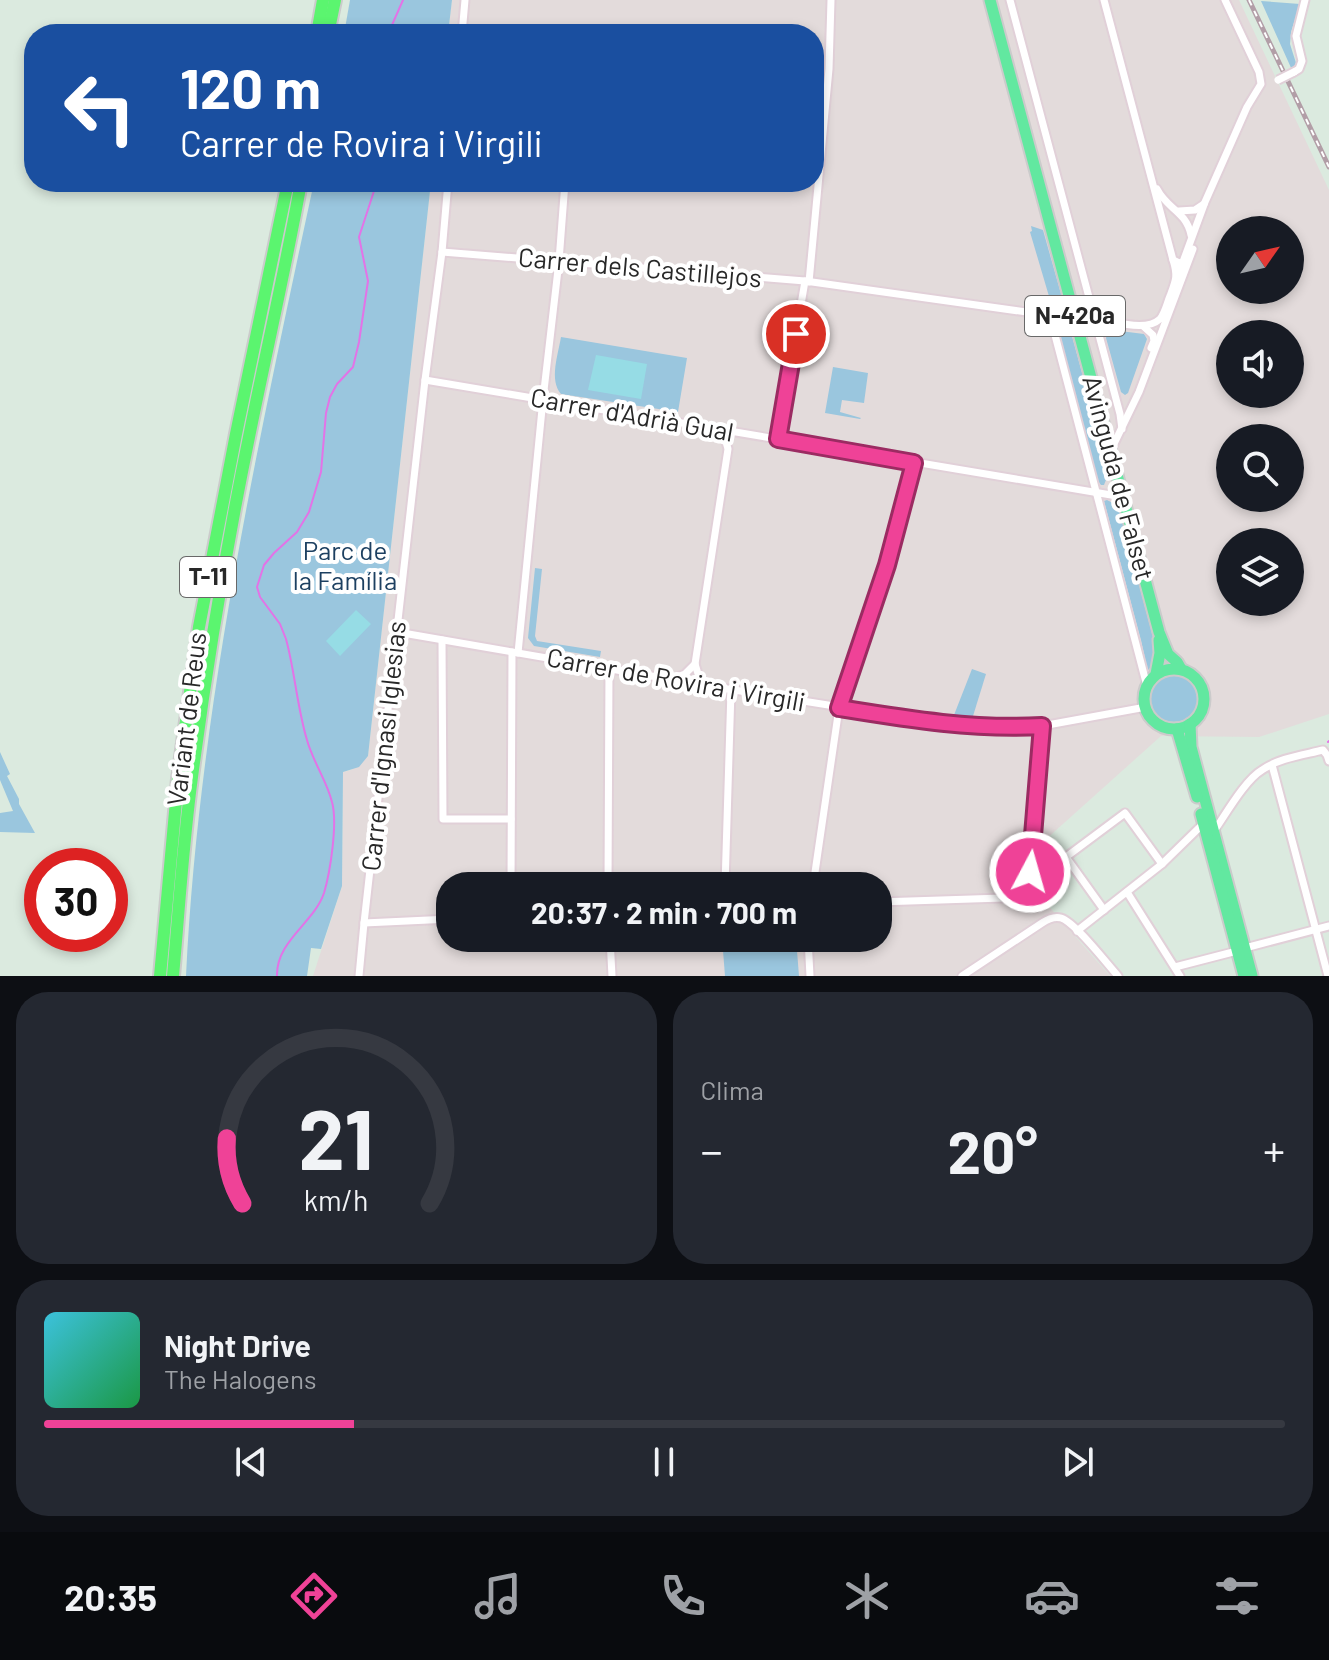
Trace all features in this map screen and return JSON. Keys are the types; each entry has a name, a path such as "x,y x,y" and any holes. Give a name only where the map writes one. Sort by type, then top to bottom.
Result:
{"highway":[{"path":"319,24 323,0"},
{"path":"330,24 335,0"},
{"name":"Variant de Reus","path":"160,976 178,779 199,627 286,192"},
{"name":"Variant de Reus","path":"173,976 192,778 214,631 248,438 299,192"}],"main road":[{"name":"Avinguda de Falset","path":"990,0 1159,632 1168,654 1181,669"},
{"name":"Avinguda de Falset","path":"1156,674 1160,653 1159,632"},
{"path":"1181,669 1156,674 1147,686 1144,702 1148,714 1164,727 1177,729 1190,724"},
{"name":"N-420a","path":"1181,669 1191,674 1202,686 1202,709 1190,724 1191,747 1241,950 1244,976"},
{"name":"N-420a","path":"1177,729 1209,827"},
{"name":"N-420a","path":"1241,950 1252,976"}],"street":[{"path":"463,24 465,0"},
{"path":"824,123 831,0"},
{"name":"Avinguda de Falset","path":"1010,0 1122,429"},
{"path":"1104,0 1177,278"},
{"path":"1142,326 1161,317 1187,260 1205,202 1261,81 1225,0"},
{"path":"1258,89 1299,69 1302,61 1296,36 1305,0"},
{"path":"1111,450 1139,392 1219,173"},
{"path":"1151,176 1162,199 1187,222 1192,238"},
{"name":"Carrer d'Ignasi Iglesias","path":"359,976 447,192"},
{"path":"511,872 515,653 564,192"},
{"path":"778,439 807,282 817,192"},
{"path":"1178,211 1195,210 1205,202"},
{"name":"Carrer dels Castillejos","path":"442,252 807,282 1076,319"},
{"path":"1173,260 1179,263 1187,260"},
{"path":"1093,315 1142,326 1152,332 1154,341 1122,429"},
{"name":"Avinguda de Falset","path":"1050,316 1147,686"},
{"name":"Carrer d'Adrià Gual","path":"425,380 1123,497"},
{"path":"715,430 725,438 728,449"},
{"path":"715,687 699,677 695,664 728,449 732,442 745,434"},
{"path":"815,872 839,708 882,579 914,463"},
{"name":"Carrer de Rovira i Virgili","path":"397,632 954,725 1042,726 1146,707"},
{"path":"442,640 443,819 511,819"},
{"path":"670,680 685,674 695,664"},
{"path":"608,872 609,669"},
{"path":"725,872 731,690"},
{"path":"892,902 1003,898 1024,885 1032,863 1042,726"},
{"path":"1077,931 1209,827 1260,771 1323,750 1329,761"},
{"path":"1272,765 1328,976"},
{"path":"1104,910 1066,857 1125,813 1162,864"},
{"path":"1127,892 1180,976"},
{"path":"962,976 1053,918 1064,919 1118,976"},
{"path":"364,923 436,920"},
{"path":"1175,967 1329,926"},
{"path":"611,952 612,976"},
{"path":"809,952 810,976"}],"shaded area":[{"path":"452,0 1239,0 1329,190 1329,714 1259,737 1161,736 1044,841 1044,901 1110,976 313,976 342,886 343,772 351,770 368,756 430,192 824,192 824,24 449,24"},
{"path":"596,355 647,364 641,399 588,390"},
{"path":"356,610 371,624 340,656 326,641"}],"green space":[{"path":"350,0 452,0 449,24 346,24"},
{"path":"1261,1 1300,4 1291,32 1290,44 1296,63 1292,70"},
{"name":"Parc de la Família","path":"312,192 430,192 368,756 359,767 343,772 342,886 321,949 311,948 307,976 186,976 193,876 217,676 272,379"},
{"path":"1031,226 1043,230 1061,294 1058,305 1048,311 1043,310 1051,303 1030,232"},
{"path":"1057,324 1070,329 1109,472 1104,485 1098,481"},
{"path":"1112,330 1144,334 1147,339 1125,395 1121,392 1106,338"},
{"path":"561,337 687,358 678,412 561,394 555,375"},
{"path":"833,367 868,373 864,403 842,400 840,412 860,419 825,413"},
{"path":"1104,501 1119,509 1154,641 1153,664 1146,673 1141,640"},
{"path":"535,568 542,569 537,641 601,651 600,657 534,646 528,638"},
{"path":"972,669 986,674 973,716 954,715"},
{"path":"1174,674 1191,681 1198,698 1191,715 1174,722 1157,715 1150,698 1157,681"},
{"path":"0,752 19,804 35,833 0,832 0,813 13,811 0,780"},
{"path":"723,952 797,952 799,976 725,976"}],"waterway":[{"path":"392,24 403,0"},
{"path":"277,976 283,952 324,893 329,873 334,811 307,740 286,639 257,587 264,565 297,532 309,512 321,472 330,397 353,367 368,281 359,237 374,192"}],"railway":[{"path":"1249,0 1329,167"}],"route":[{"path":"796,334 778,439 914,463 887,565 839,708 954,725 1042,726 1030,872"}]}
